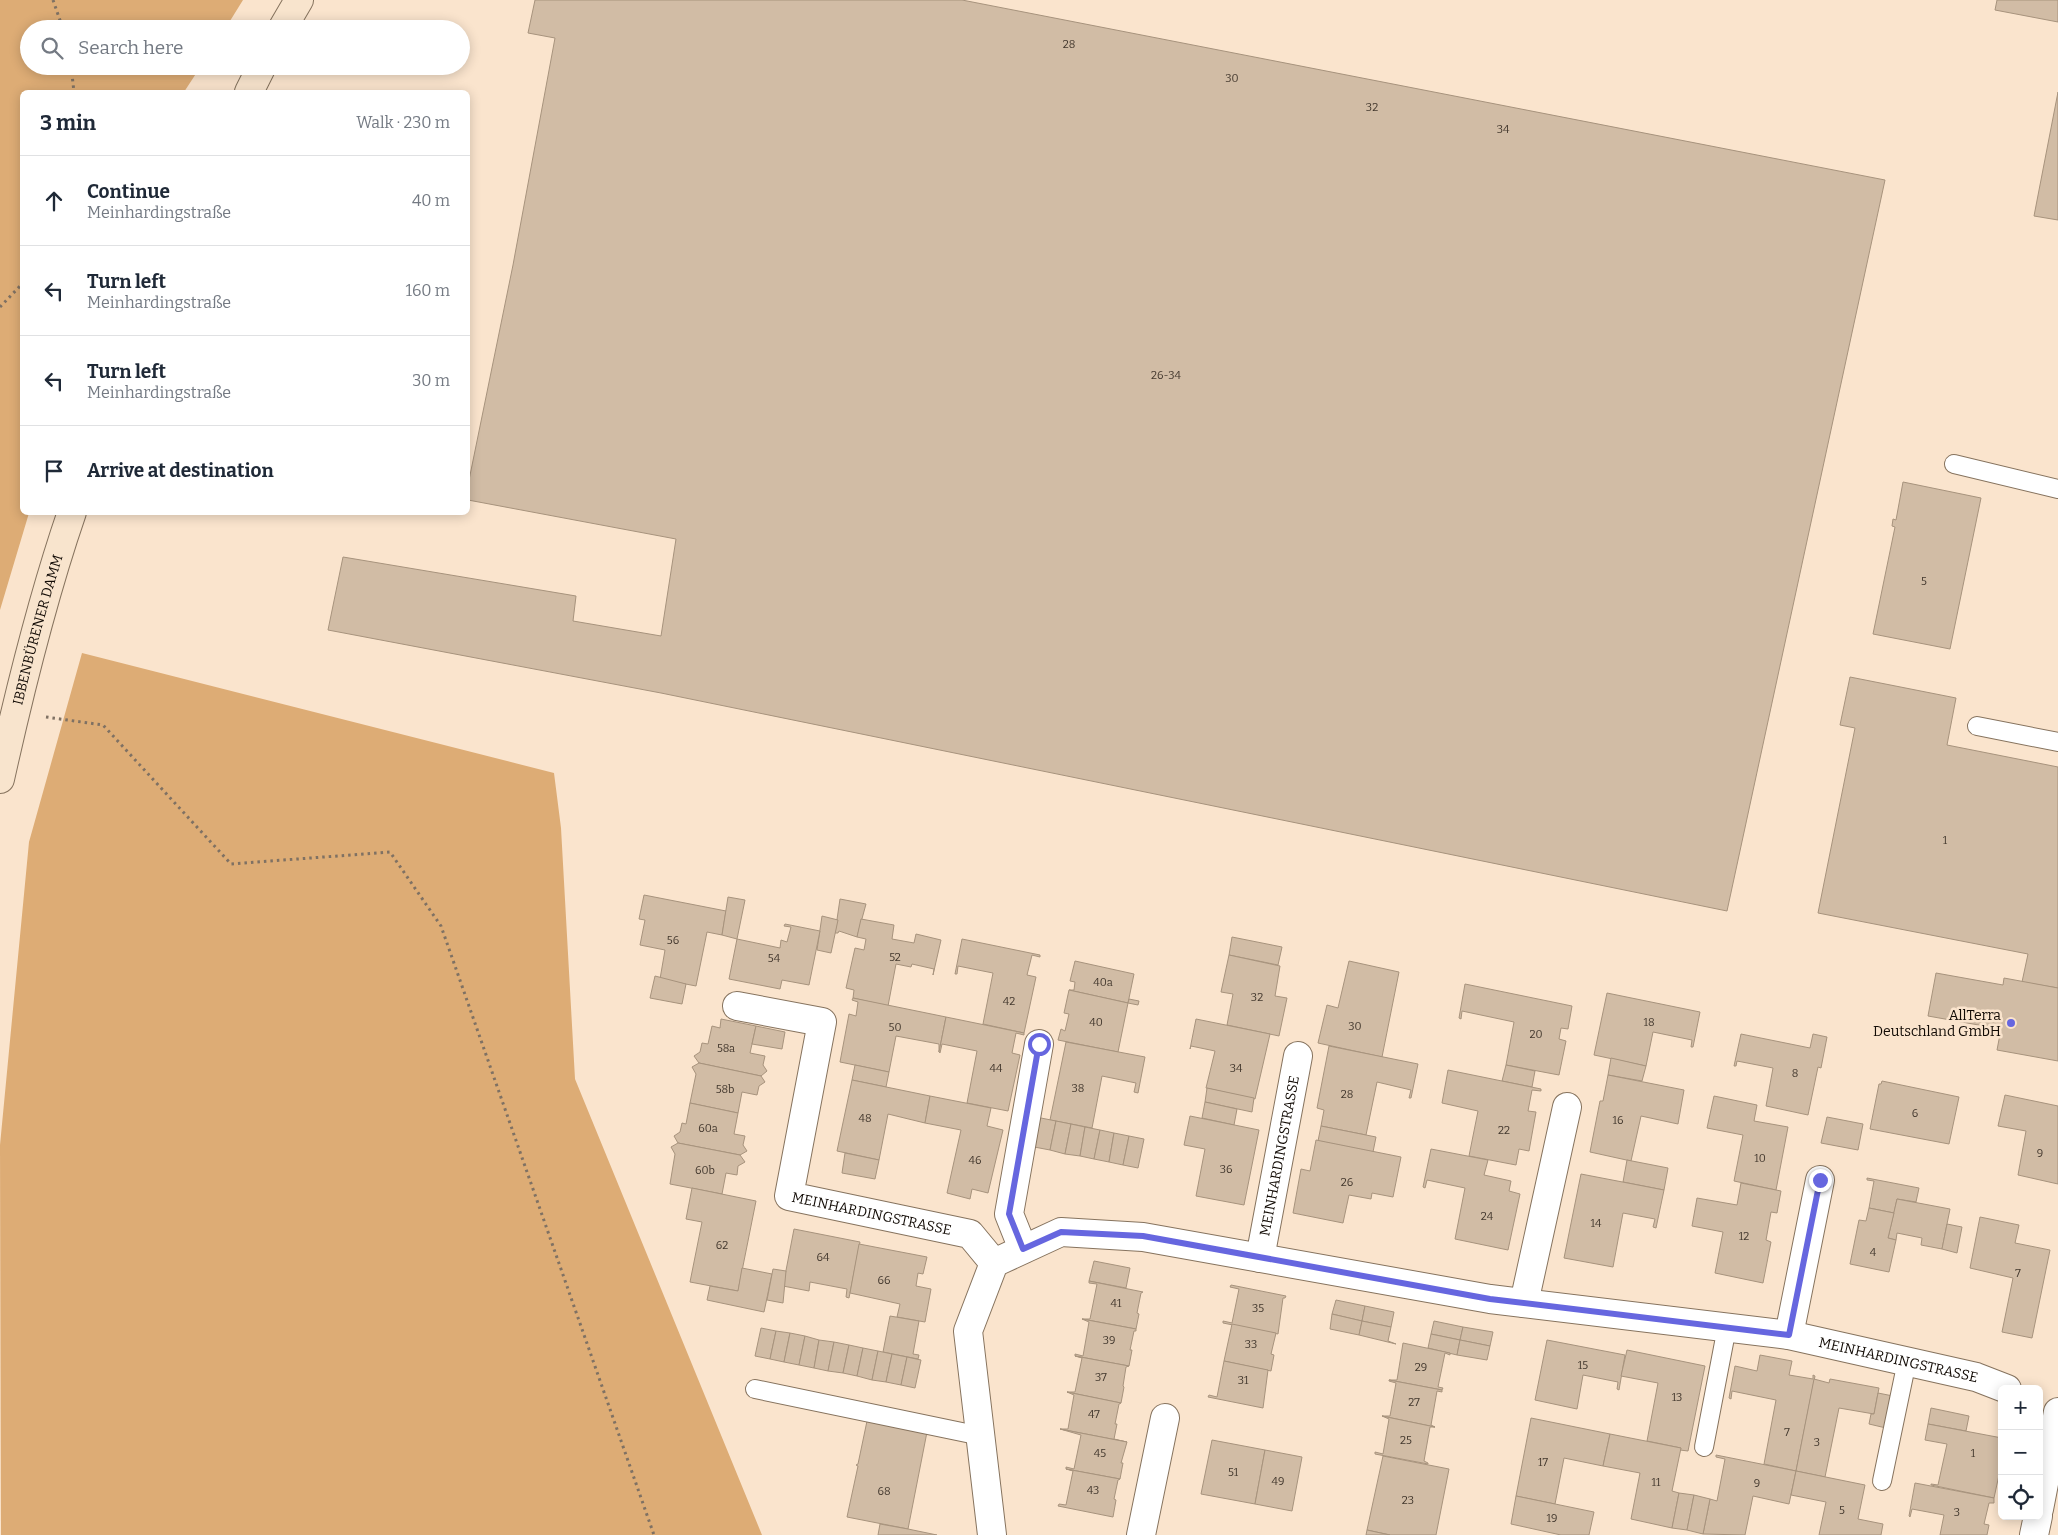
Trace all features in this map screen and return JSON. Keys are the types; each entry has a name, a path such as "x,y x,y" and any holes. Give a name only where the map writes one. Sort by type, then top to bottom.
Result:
{"main road":[{"path":"287,20 299,0"},
{"path":"251,90 258,75"},
{"name":"IBBENBÜRENER DAMM","path":"0,779 15,713 60,548 71,515"}],"street":[{"name":"MEINHARDINGSTRASSE","path":"737,1006 822,1022 788,1196 970,1234 994,1263 1061,1232 1143,1236 1490,1299 1789,1335 1976,1377 1998,1386"},
{"path":"1023,1249 1009,1214 1039,1044"},
{"name":"MEINHARDINGSTRASSE","path":"1260,1258 1298,1056"},
{"path":"1524,1303 1567,1107"},
{"path":"1789,1335 1820,1180"},
{"path":"992,1535 968,1331 994,1263"},
{"path":"2043,1402 2058,1408"},
{"path":"2043,1489 2058,1412"},
{"path":"1141,1535 1165,1418"},
{"path":"2034,1535 2037,1520"}],"lane":[{"path":"1954,464 2058,489"},
{"path":"1977,726 2058,742"},
{"path":"1704,1447 1727,1327"},
{"path":"1882,1481 1907,1361"},
{"path":"755,1389 981,1436"}],"path":[{"path":"54,0 60,20"},
{"path":"71,75 74,90"},
{"path":"0,306 20,286"},
{"path":"15,713 103,725 231,864 390,852 441,926 654,1535"}],"shaded area":[{"path":"0,0 243,0 231,20 20,20 20,75 195,75 185,90 20,90 20,515 28,515 0,610"},
{"path":"82,653 554,773 561,828 575,1079 762,1535 1,1535 0,1145 29,842"}],"building":[{"path":"535,0 962,0 1885,180 1727,911 661,693 328,630 343,557 576,596 573,621 661,636 676,539 470,500 470,475 513,265 555,38 528,33"},
{"path":"1997,0 2058,0 2058,22 1995,10"},
{"path":"2058,92 2058,220 2034,216"},
{"path":"1903,482 1981,498 1950,649 1873,634 1895,527 1892,526 1893,519 1896,520"},
{"path":"1850,677 1956,698 1947,745 2058,767 2058,988 2022,982 2028,954 1818,913 1855,728 1840,725"},
{"path":"644,895 726,911 722,935 707,932 696,986 660,979 665,950 640,945 645,920 639,919"},
{"path":"728,897 745,900 737,939 722,935"},
{"path":"840,899 866,904 857,937 839,931 835,933"},
{"path":"822,916 838,920 831,953 817,950"},
{"path":"861,919 894,925 892,939 914,943 916,934 941,940 933,975 934,969 912,964 911,967 896,964 888,1006 853,998 854,990 846,988 855,948 864,950 866,939 857,937"},
{"path":"785,924 820,931 809,985 782,980 780,989 729,979 737,939 780,948 781,940 787,942 791,927 784,926"},
{"path":"1232,937 1282,947 1278,965 1229,955"},
{"path":"962,939 1040,955 1040,957 1032,955 1027,975 1036,977 1024,1033 983,1024 993,973 958,966 957,974 955,974"},
{"path":"1229,955 1280,966 1275,996 1287,998 1279,1036 1227,1025 1233,994 1221,992"},
{"path":"1075,961 1134,974 1128,1003 1069,990 1074,990 1075,982 1070,981"},
{"path":"1349,961 1399,972 1382,1057 1318,1043 1327,1005 1338,1008"},
{"name":"AllTerra Deutschland GmbH","path":"1936,973 2003,985 2004,978 2058,988 2058,1061 1997,1050 2001,1029 1928,1016"},
{"path":"655,976 686,984 682,1004 650,998"},
{"path":"1465,984 1572,1006 1568,1029 1561,1028 1559,1039 1566,1041 1559,1075 1506,1065 1514,1022 1462,1011 1461,1019 1459,1018"},
{"path":"1069,990 1128,1003 1118,1052 1058,1040 1061,1029 1065,1031 1069,1014 1064,1013"},
{"path":"1607,993 1700,1012 1693,1047 1691,1047 1692,1040 1653,1032 1646,1066 1594,1055"},
{"path":"853,998 946,1017 939,1052 939,1044 896,1036 889,1072 840,1062 849,1014 856,1016 858,1002 852,1000"},
{"path":"1129,999 1139,1001 1138,1005 1128,1003"},
{"path":"946,1017 1024,1033 1024,1035 1016,1033 1012,1053 1020,1055 1008,1111 967,1103 977,1051 942,1044 939,1052"},
{"path":"721,1019 756,1026 750,1053 765,1056 763,1065 767,1071 761,1076 699,1063 694,1056 700,1052 702,1043 708,1044 712,1026 720,1028"},
{"path":"1196,1019 1270,1034 1255,1099 1206,1088 1215,1051 1191,1046 1190,1049"},
{"path":"756,1026 785,1032 782,1049 752,1044"},
{"path":"1741,1034 1810,1048 1813,1034 1827,1037 1821,1068 1818,1067 1808,1115 1766,1106 1773,1068 1737,1061 1736,1066 1734,1066"},
{"path":"1066,1042 1145,1057 1138,1093 1134,1092 1136,1083 1102,1076 1092,1128 1050,1120"},
{"path":"1329,1046 1418,1064 1411,1098 1409,1098 1411,1090 1377,1082 1366,1135 1321,1126 1324,1110 1317,1108"},
{"path":"1611,1058 1646,1066 1642,1081 1608,1075"},
{"path":"699,1063 761,1076 765,1082 759,1086 757,1095 742,1092 738,1113 690,1103 696,1074 692,1067"},
{"path":"855,1065 889,1072 886,1087 852,1080"},
{"path":"1506,1065 1535,1071 1532,1087 1502,1081"},
{"path":"1448,1070 1541,1089 1541,1091 1532,1090 1528,1111 1536,1112 1529,1151 1519,1149 1516,1165 1469,1156 1478,1111 1442,1103"},
{"path":"1608,1075 1684,1090 1678,1124 1641,1116 1631,1161 1590,1152 1600,1101 1603,1101"},
{"path":"852,1080 930,1096 925,1123 888,1114 879,1160 837,1151"},
{"path":"1882,1081 1959,1097 1949,1144 1870,1129 1879,1084"},
{"path":"1207,1088 1254,1098 1252,1112 1205,1102"},
{"path":"2005,1095 2058,1106 2058,1184 2018,1175 2026,1131 1998,1126"},
{"path":"930,1096 991,1108 987,1126 1003,1130 988,1193 972,1189 970,1199 947,1193 961,1130 925,1123"},
{"path":"1714,1096 1757,1105 1754,1121 1788,1127 1776,1190 1734,1181 1743,1135 1707,1128"},
{"path":"1205,1102 1237,1109 1234,1125 1202,1118"},
{"path":"690,1103 738,1113 734,1134 745,1136 743,1145 747,1151 740,1155 678,1143 674,1136 680,1132 682,1123 686,1124"},
{"path":"1190,1116 1259,1130 1244,1205 1196,1196 1205,1149 1184,1145"},
{"path":"1036,1117 1056,1121 1050,1150 1029,1146"},
{"path":"1827,1117 1863,1124 1858,1150 1821,1143"},
{"path":"1056,1121 1071,1124 1065,1154 1050,1150"},
{"path":"1071,1124 1085,1127 1080,1156 1065,1154"},
{"path":"1321,1126 1376,1137 1373,1152 1318,1141"},
{"path":"1085,1127 1100,1130 1094,1159 1080,1156"},
{"path":"1100,1130 1114,1133 1109,1162 1094,1159"},
{"path":"1114,1133 1129,1136 1123,1165 1109,1162"},
{"path":"1129,1136 1144,1139 1138,1168 1123,1165"},
{"path":"1316,1140 1401,1157 1393,1197 1372,1193 1371,1199 1349,1195 1343,1223 1293,1213 1301,1169 1310,1171"},
{"path":"678,1143 740,1155 745,1162 738,1166 737,1175 726,1173 722,1194 670,1184 675,1154 671,1147"},
{"path":"1431,1149 1488,1160 1484,1175 1511,1181 1509,1191 1520,1194 1508,1250 1455,1239 1465,1188 1427,1180 1425,1188 1423,1187"},
{"path":"845,1153 879,1160 875,1179 842,1173"},
{"path":"1627,1160 1668,1168 1664,1190 1623,1182"},
{"path":"1581,1174 1664,1190 1656,1228 1653,1227 1655,1219 1623,1213 1613,1267 1564,1258"},
{"path":"1867,1178 1919,1188 1916,1202 1897,1199 1894,1213 1869,1208 1874,1181 1867,1180"},
{"path":"1741,1183 1781,1191 1777,1213 1771,1212 1766,1240 1771,1242 1763,1283 1715,1273 1723,1232 1692,1226 1697,1198 1737,1205"},
{"path":"692,1188 756,1201 738,1291 690,1282 702,1222 686,1219"},
{"path":"1897,1199 1950,1209 1942,1249 1921,1245 1922,1238 1897,1233 1896,1240 1888,1238"},
{"path":"1869,1208 1894,1213 1888,1238 1896,1240 1889,1272 1850,1264 1859,1220 1866,1221"},
{"path":"1980,1217 2019,1225 2015,1243 2050,1250 2032,1338 2002,1332 2013,1278 1970,1268"},
{"path":"1947,1224 1962,1227 1957,1253 1942,1249"},
{"path":"794,1229 860,1242 849,1298 846,1297 847,1289 810,1282 809,1291 783,1286"},
{"path":"859,1244 927,1257 923,1274 918,1273 916,1286 931,1289 925,1322 897,1317 900,1304 850,1293"},
{"path":"1094,1261 1130,1268 1126,1288 1089,1281"},
{"path":"742,1268 772,1274 764,1312 707,1300 710,1286 738,1291"},
{"path":"773,1269 786,1271 783,1303 767,1300"},
{"path":"1089,1281 1143,1292 1141,1293 1137,1313 1139,1314 1136,1329 1082,1319 1090,1319 1097,1284 1089,1283"},
{"path":"1231,1285 1286,1296 1283,1298 1278,1334 1223,1323 1223,1321 1232,1323 1239,1289 1230,1287"},
{"path":"1336,1300 1365,1306 1362,1321 1332,1314"},
{"path":"1365,1306 1394,1312 1391,1327 1362,1321"},
{"path":"1332,1314 1362,1321 1359,1335 1330,1329"},
{"path":"890,1316 919,1321 913,1354 919,1355 918,1359 883,1352"},
{"path":"1082,1319 1136,1329 1130,1350 1132,1350 1129,1366 1075,1356 1075,1354 1083,1356 1089,1322"},
{"path":"1362,1321 1391,1327 1388,1341 1396,1344 1359,1335"},
{"path":"1434,1321 1463,1327 1460,1340 1431,1334"},
{"path":"1232,1324 1276,1333 1271,1354 1274,1355 1271,1371 1224,1361"},
{"path":"1463,1327 1493,1332 1490,1346 1460,1340"},
{"path":"761,1328 776,1331 770,1359 755,1356"},
{"path":"776,1331 790,1333 784,1362 770,1359"},
{"path":"790,1333 805,1336 799,1365 784,1362"},
{"path":"1431,1334 1460,1340 1457,1355 1428,1348"},
{"path":"805,1336 819,1340 814,1368 799,1365"},
{"path":"819,1340 834,1342 828,1371 814,1368"},
{"path":"1460,1340 1490,1346 1487,1360 1457,1355"},
{"path":"1547,1340 1625,1355 1619,1390 1617,1389 1618,1382 1583,1375 1577,1409 1535,1400"},
{"path":"834,1342 849,1345 843,1373 828,1371"},
{"path":"1403,1343 1450,1353 1450,1355 1445,1353 1438,1387 1443,1388 1442,1390 1389,1380 1397,1380"},
{"path":"849,1345 863,1348 857,1376 843,1373"},
{"path":"863,1348 878,1351 872,1380 857,1376"},
{"path":"1627,1350 1705,1366 1688,1451 1647,1441 1658,1383 1621,1376"},
{"path":"878,1351 892,1354 886,1382 872,1380"},
{"path":"892,1354 907,1357 901,1385 886,1382"},
{"path":"1760,1355 1792,1361 1789,1375 1813,1379 1813,1375 1815,1376 1796,1471 1764,1464 1776,1400 1732,1391 1731,1399 1729,1398 1735,1366 1757,1371"},
{"path":"1075,1356 1129,1366 1126,1367 1121,1403 1067,1392 1075,1392 1082,1358"},
{"path":"907,1357 921,1360 915,1388 901,1385"},
{"path":"1224,1361 1268,1370 1263,1408 1208,1397 1209,1395 1217,1397"},
{"path":"1814,1379 1829,1383 1830,1379 1879,1388 1874,1414 1839,1408 1825,1477 1796,1471"},
{"path":"1389,1380 1442,1390 1442,1392 1437,1391 1431,1425 1435,1427 1382,1416 1390,1416 1396,1383"},
{"path":"1067,1392 1121,1403 1119,1404 1115,1424 1117,1424 1114,1439 1127,1442 1060,1429 1068,1429 1074,1395"},
{"path":"1878,1393 1893,1396 1886,1428 1869,1424 1871,1414 1874,1414"},
{"path":"1931,1408 1969,1416 1966,1431 1928,1424"},
{"path":"1382,1416 1435,1427 1430,1427 1424,1461 1428,1464 1375,1454 1375,1452 1383,1454 1389,1419"},
{"path":"1531,1418 1610,1434 1603,1466 1564,1458 1555,1504 1516,1496"},
{"path":"867,1421 927,1432 908,1529 847,1517 858,1466 856,1465 858,1464"},
{"path":"1928,1424 1998,1437 1998,1480 1994,1498 1931,1485 1938,1485 1947,1444 1925,1440"},
{"path":"1060,1429 1127,1442 1121,1463 1123,1463 1120,1479 1066,1469 1066,1467 1074,1469 1081,1435"},
{"path":"1610,1434 1681,1448 1672,1491 1679,1493 1672,1528 1631,1519 1640,1473 1603,1466"},
{"path":"1212,1440 1265,1450 1255,1504 1201,1494"},
{"path":"1265,1450 1302,1457 1292,1511 1255,1504"},
{"path":"1716,1455 1796,1471 1789,1504 1753,1496 1745,1535 1703,1534 1710,1499 1717,1501 1725,1459 1716,1457"},
{"path":"1383,1456 1449,1469 1436,1535 1390,1535 1367,1530"},
{"path":"1066,1469 1120,1479 1118,1480 1114,1499 1116,1500 1113,1517 1058,1506 1059,1504 1066,1505 1073,1471"},
{"path":"1796,1471 1865,1485 1858,1519 1883,1524 1881,1535 1819,1535 1826,1502 1791,1495"},
{"path":"1915,1483 1994,1498 1994,1503 1989,1503 1984,1524 1989,1525 1987,1535 1940,1535 1944,1515 1912,1509 1910,1517"},
{"path":"1679,1493 1694,1495 1687,1530 1672,1528"},
{"path":"1694,1495 1710,1499 1703,1534 1687,1530"},
{"path":"1516,1496 1594,1512 1589,1535 1561,1535 1511,1524"},
{"path":"880,1524 908,1529 937,1535 878,1535"},
{"path":"1367,1530 1390,1535 1366,1535"}],"place":[{"name":"AllTerra Deutschland GmbH","path":"2011,1023"}],"route":[{"path":"1039,1044 1009,1214 1023,1249 1061,1232 1143,1236 1490,1299 1789,1335 1820,1180"}]}
